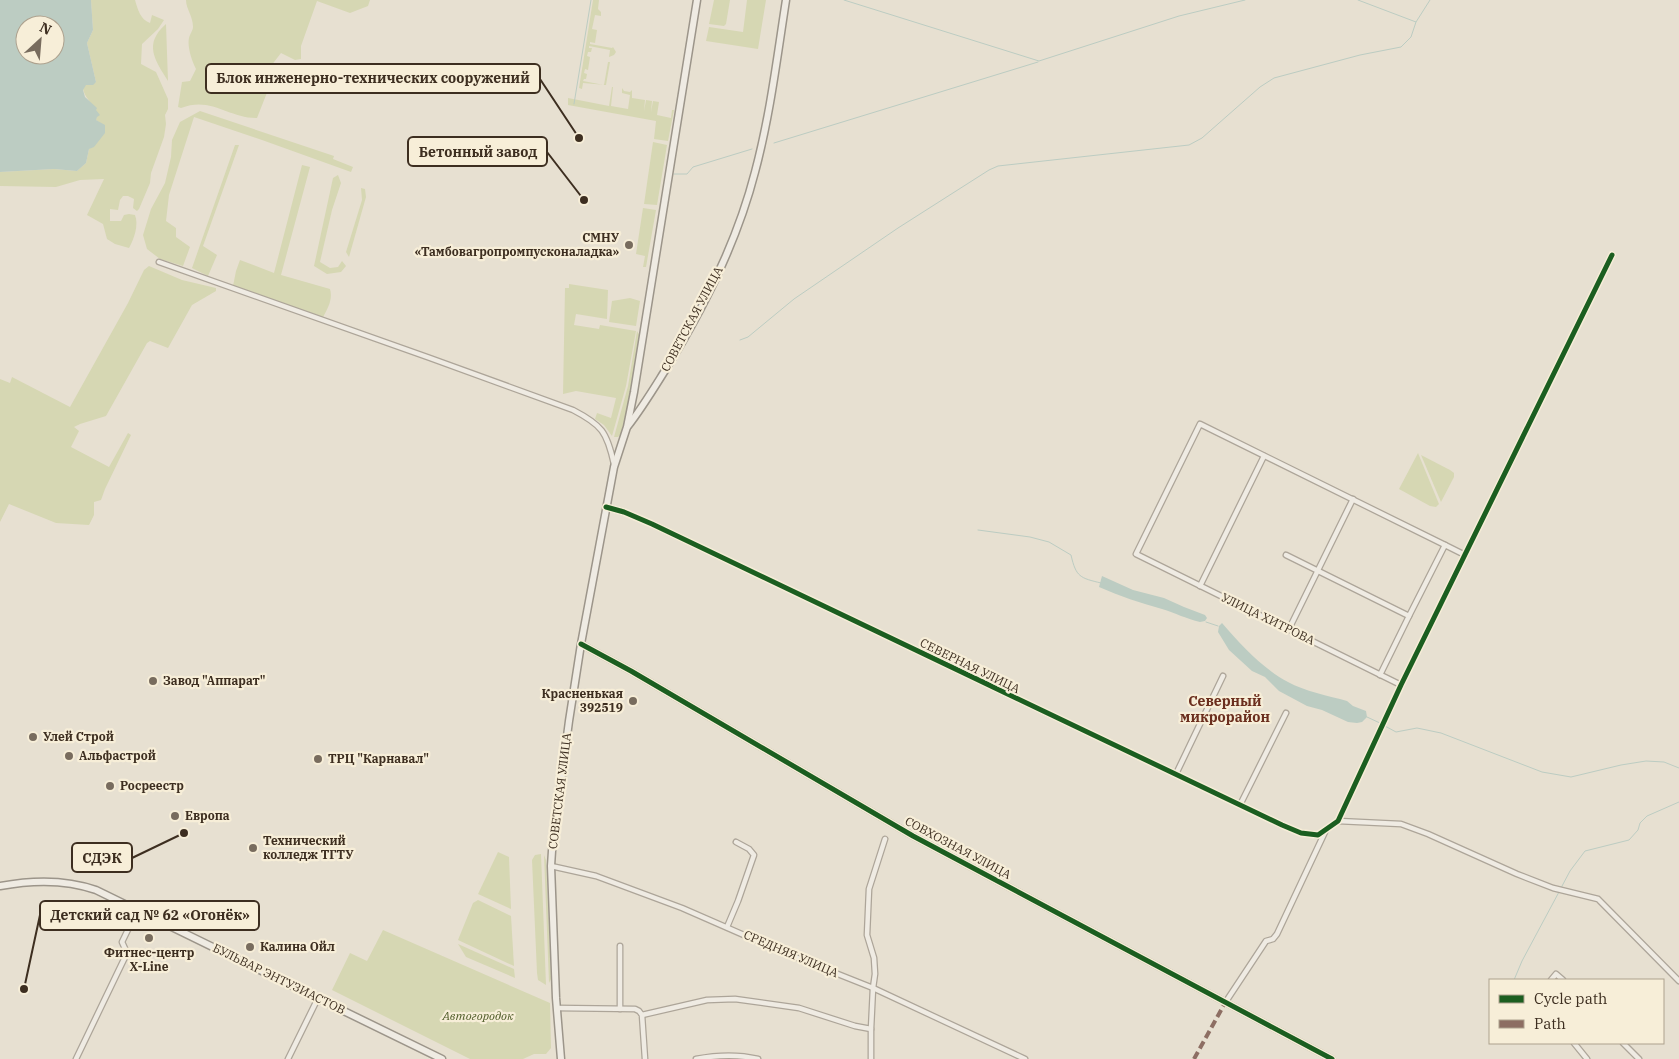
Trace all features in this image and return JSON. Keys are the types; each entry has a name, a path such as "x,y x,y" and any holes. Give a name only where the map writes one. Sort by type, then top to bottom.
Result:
{"main road":[{"path":"627,427 697,0"},
{"name":"СОВЕТСКАЯ УЛИЦА","path":"561,1059 551,866 568,728 581,644 614,467 627,427 663,374 704,302 737,228 765,132 786,0"},
{"name":"БУЛЬВАР ЭНТУЗИАСТОВ","path":"0,886 32,881 67,883 96,890 442,1059"}],"street":[{"path":"1224,1003 1266,941 1273,939 1277,934 1326,831 1338,820 1401,685 1612,255"},
{"path":"159,262 573,410 592,420 601,430 609,442 614,467"},
{"name":"УЛИЦА ХИТРОВА","path":"1264,456 1200,424 1136,554 1401,685"},
{"path":"1200,586 1264,456 1465,555"},
{"path":"1289,629 1353,500"},
{"name":"СЕВЕРНАЯ УЛИЦА","path":"606,507 624,512 660,528 1301,833 1318,835 1326,831"},
{"path":"1380,675 1444,545"},
{"path":"1286,555 1409,616"},
{"name":"СОВХОЗНАЯ УЛИЦА","path":"581,644 632,671 913,836 1332,1059"},
{"path":"1176,774 1223,676"},
{"path":"1240,805 1286,713"},
{"path":"1338,820 1401,824 1553,888 1598,899 1679,981"},
{"path":"870,1059 875,974 874,958 866,935 869,889 885,839"},
{"path":"727,927 754,855 748,848 736,842"},
{"name":"СРЕДНЯЯ УЛИЦА","path":"551,866 596,876 682,908 785,953 873,988 1025,1059"},
{"path":"76,1059 127,953 122,942 138,909"},
{"path":"620,946 620,1009"},
{"path":"1552,979 1556,974 1562,979"},
{"path":"288,1059 318,998"},
{"path":"642,1015 707,1000 735,999 799,1008 871,1030"},
{"path":"557,1008 635,1009 639,1011 642,1015 645,1059"},
{"path":"1575,1044 1587,1059"},
{"path":"1625,1044 1639,1059"},
{"path":"696,1059 728,1055 758,1059"}],"green space":[{"path":"91,0 135,0 144,19 150,23 152,15 164,20 158,29 142,44 141,64 156,72 168,99 164,137 151,173 150,183 139,209 137,211 133,208 134,199 123,196 118,210 110,209 110,221 121,221 124,215 135,215 136,227 129,248 115,244 107,239 103,224 87,215 104,179 80,180 56,187 0,186 0,172 54,169 77,171 86,163 89,149 100,123 96,120 96,111 83,89 85,85 96,82 87,43 93,30"},
{"path":"186,0 370,0 368,6 350,13 317,1 301,46 301,59 295,60 281,53 271,66 266,77 270,85 257,118 237,115 201,104 178,107 182,82 190,81 196,69 189,50 189,38 193,27"},
{"path":"593,0 599,0 598,9 601,12 601,16 595,15 592,29 597,30 595,43 590,42 590,44 613,47 616,52 609,57 610,50 589,46 589,48 592,48 591,52 588,52 587,56 590,57 588,70 585,69 584,73 587,74 586,79 583,81 602,85 583,83 582,89 579,88"},
{"path":"714,0 730,0 724,26 709,24"},
{"path":"747,0 766,0 758,49 706,41 709,27 743,32"},
{"path":"166,24 168,81 156,59 153,45 159,31"},
{"path":"608,62 610,62 606,85 604,85"},
{"path":"612,87 611,106 628,109 630,95 622,93 622,88 624,91 630,92 632,90 632,98 645,100 644,111 646,100 652,101 651,112 653,101 659,102 657,115 671,118 672,110 674,110 668,141 654,139 656,121 568,105 568,98 609,106"},
{"path":"200,111 334,156 333,159 353,167 351,172 194,117 169,195 166,221 176,228 176,237 190,247 183,266 160,259 147,249 143,235 151,209 165,183 171,157 172,140 180,122"},
{"path":"653,142 667,145 657,205 644,204"},
{"path":"235,145 239,145 203,246 217,255 208,276 192,268"},
{"path":"302,165 310,167 281,275 330,289 330,300 323,317 233,286 240,260 274,273"},
{"path":"338,175 341,183 332,210 320,262 330,268 338,267 342,261 346,266 341,272 327,274 314,266 333,178"},
{"path":"361,188 365,189 366,197 349,257 346,252 362,200"},
{"path":"643,208 656,210 646,267 643,267 645,256 636,254"},
{"path":"149,266 182,280 216,288 216,291 192,305 168,348 150,341 147,343 106,416 74,427 79,431 71,447 109,467 128,433 131,435 101,500 94,502 94,515 89,525 56,523 9,504 0,522 0,379 10,383 12,377 70,407 128,303 144,270"},
{"path":"569,284 608,290 607,319 576,314 574,325 599,329 600,325 636,331 626,386 612,436 604,425 595,419 597,413 611,418 616,398 576,391 563,394 565,288 569,288"},
{"path":"630,298 640,301 636,326 609,322 612,301"},
{"path":"637,331 640,336 632,386 621,434 618,437 614,437 628,386"},
{"path":"1418,453 1439,504 1436,507 1430,506 1399,489"},
{"path":"1421,455 1454,473 1454,477 1441,502"},
{"path":"498,852 509,857 511,909 478,894"},
{"path":"541,854 546,985 538,980 537,973 532,860 535,855"},
{"path":"544,855 546,860 551,979 549,983"},
{"path":"478,900 511,916 514,966 458,940 473,903"},
{"name":"Автогородок","path":"383,930 550,1003 551,1048 546,1054 534,1054 523,1059 470,1059 332,990 350,953 367,961"},
{"path":"458,944 514,969 515,978 466,957"}],"shaded area":[{"path":"0,0 91,0 93,30 87,43 96,82 93,85 86,85 83,90 85,97 97,108 96,110 100,115 96,120 105,125 105,133 94,147 89,149 86,163 77,171 54,169 0,172"},
{"path":"1102,576 1133,590 1164,598 1205,615 1207,618 1205,621 1195,621 1099,587"},
{"path":"1222,623 1252,656 1278,676 1301,688 1347,701 1353,706 1366,711 1367,717 1362,722 1348,722 1322,710 1307,706 1279,691 1265,677 1252,671 1229,650 1218,632 1219,626"}],"waterway":[{"path":"574,104 591,0"},
{"path":"844,0 1039,61 1179,16 1245,0"},
{"path":"1358,0 1416,22 1430,0"},
{"path":"740,340 748,337 794,299 898,228 989,170 998,166 1189,145 1202,138 1260,87 1274,78 1360,55 1401,47 1411,37 1416,22"},
{"path":"774,143 1038,62"},
{"path":"674,174 687,174 693,167 752,149"},
{"path":"978,530 1030,537 1049,542 1071,555 1075,568 1080,575 1088,580 1101,583"},
{"path":"1206,622 1218,626"},
{"path":"1367,717 1382,724"},
{"path":"1385,726 1396,732 1417,728 1441,733 1542,772 1571,777 1646,761 1664,762 1679,768"},
{"path":"1561,888 1570,871 1585,851 1629,840 1647,816 1679,802"},
{"path":"1514,979 1559,892"}],"marked path":[{"path":"1194,1059 1225,1003"}],"cycle path":[{"path":"606,507 624,512 652,524 1282,825 1301,833 1318,835 1338,821 1401,685 1612,255"},
{"path":"581,644 631,671 913,836 1332,1059"}],"place":[{"name":"Блок инженерно-технических сооружений","path":"579,138"},
{"name":"Бетонный завод","path":"584,200"},
{"name":"СМНУ «Тамбовагропромпусконаладка»","path":"629,245"},
{"name":"Завод \"Аппарат\"","path":"153,681"},
{"name":"Красненькая 392519","path":"633,701"},
{"name":"Улей Строй","path":"33,737"},
{"name":"Альфастрой","path":"69,756"},
{"name":"ТРЦ \"Карнавал\"","path":"318,759"},
{"name":"Росреестр","path":"110,786"},
{"name":"Европа","path":"175,816"},
{"name":"СДЭК","path":"184,833"},
{"name":"Технический колледж ТГТУ","path":"253,848"},
{"name":"Фитнес-центр X-Line","path":"149,938"},
{"name":"Калина Ойл","path":"250,947"},
{"name":"Детский сад № 62 «Огонёк»","path":"24,989"}],"district":[{"name":"Северный микрорайон","path":"1225,710"}]}
